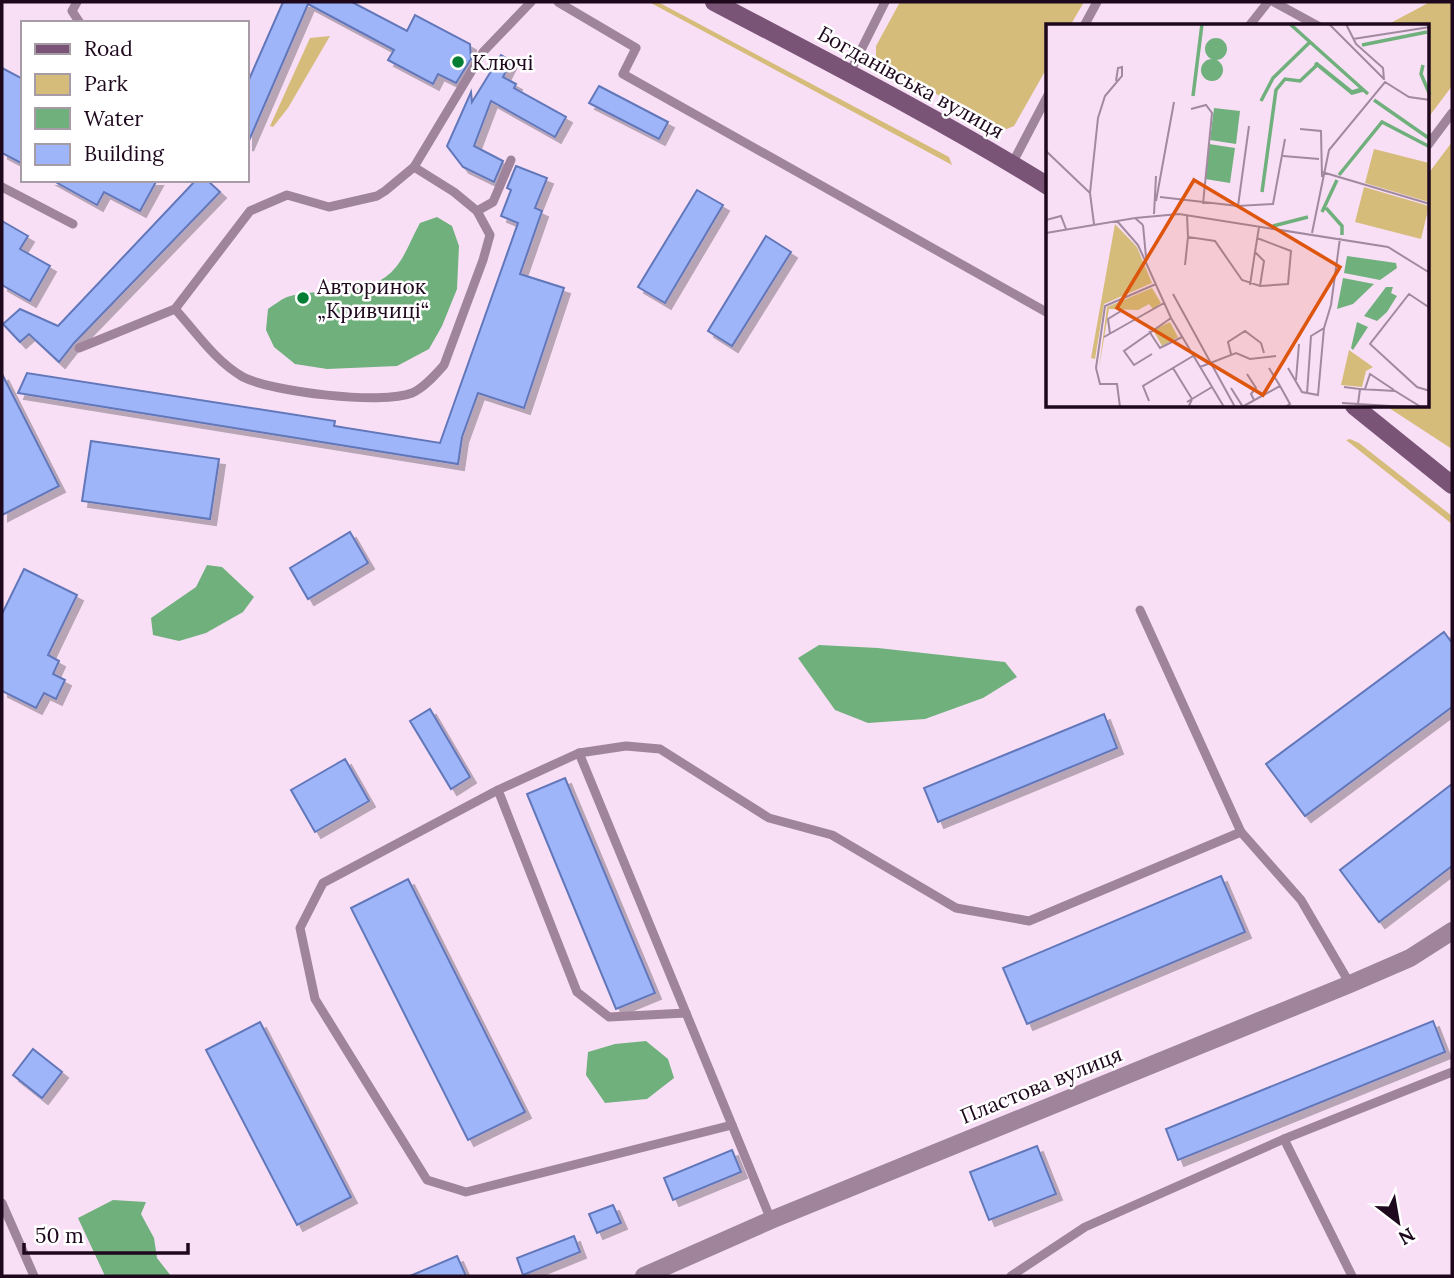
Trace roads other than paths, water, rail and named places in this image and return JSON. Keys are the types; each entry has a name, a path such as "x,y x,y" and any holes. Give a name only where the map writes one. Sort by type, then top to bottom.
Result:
{"main road":[{"name":"Богданівська вулиця","path":"714,2 1046,185"},
{"path":"1356,408 1452,485"}],"street":[{"name":"Пластова вулиця","path":"644,1276 771,1220 1350,984 1410,958 1452,931"}],"lane":[{"path":"77,2 72,11 79,21"},
{"path":"79,348 175,309 250,211 287,195 329,207 377,196 414,167 483,52 531,2"},
{"path":"558,2 636,48 622,74 1046,312"},
{"path":"849,74 885,2"},
{"path":"1085,24 1097,2"},
{"path":"1251,24 1268,2"},
{"path":"1274,2 1314,24"},
{"path":"1012,164 1046,99"},
{"path":"1430,142 1452,113"},
{"path":"477,211 493,202 511,160"},
{"path":"175,309 220,360 244,377 283,389 356,398 412,393 444,365 484,260 490,235 477,211 454,192 414,167"},
{"path":"2,187 73,224"},
{"path":"1140,610 1241,832 1301,900 1350,984"},
{"path":"732,1125 466,1192 427,1180 315,999 300,928 323,883 498,790 579,753 626,746 660,749 769,818 832,835 956,908 1029,921 1241,832"},
{"path":"579,753 771,1220"},
{"path":"498,790 577,992 609,1017 686,1013"},
{"path":"1011,1276 1085,1227 1284,1139 1452,1072"},
{"path":"1284,1139 1352,1276"},
{"path":"2,1203 34,1276"}],"water":[{"path":"437,217 452,226 459,246 457,289 429,349 397,366 327,369 295,364 274,347 266,330 268,309 287,297 359,288 386,277 400,262 420,223"},
{"path":"207,565 222,567 254,597 243,612 206,633 179,641 153,635 151,618 196,587"},
{"path":"819,645 878,648 1005,662 1017,677 983,698 925,719 868,723 835,710 798,658"},
{"path":"646,1041 668,1059 674,1078 647,1099 605,1103 586,1075 588,1052 615,1044"},
{"path":"113,1200 146,1202 141,1214 154,1238 157,1258 171,1276 105,1276 78,1218"}],"place":[{"name":"Ключі","path":"458,62"},
{"name":"Авторинок „Кривчиці“","path":"303,298"}]}
